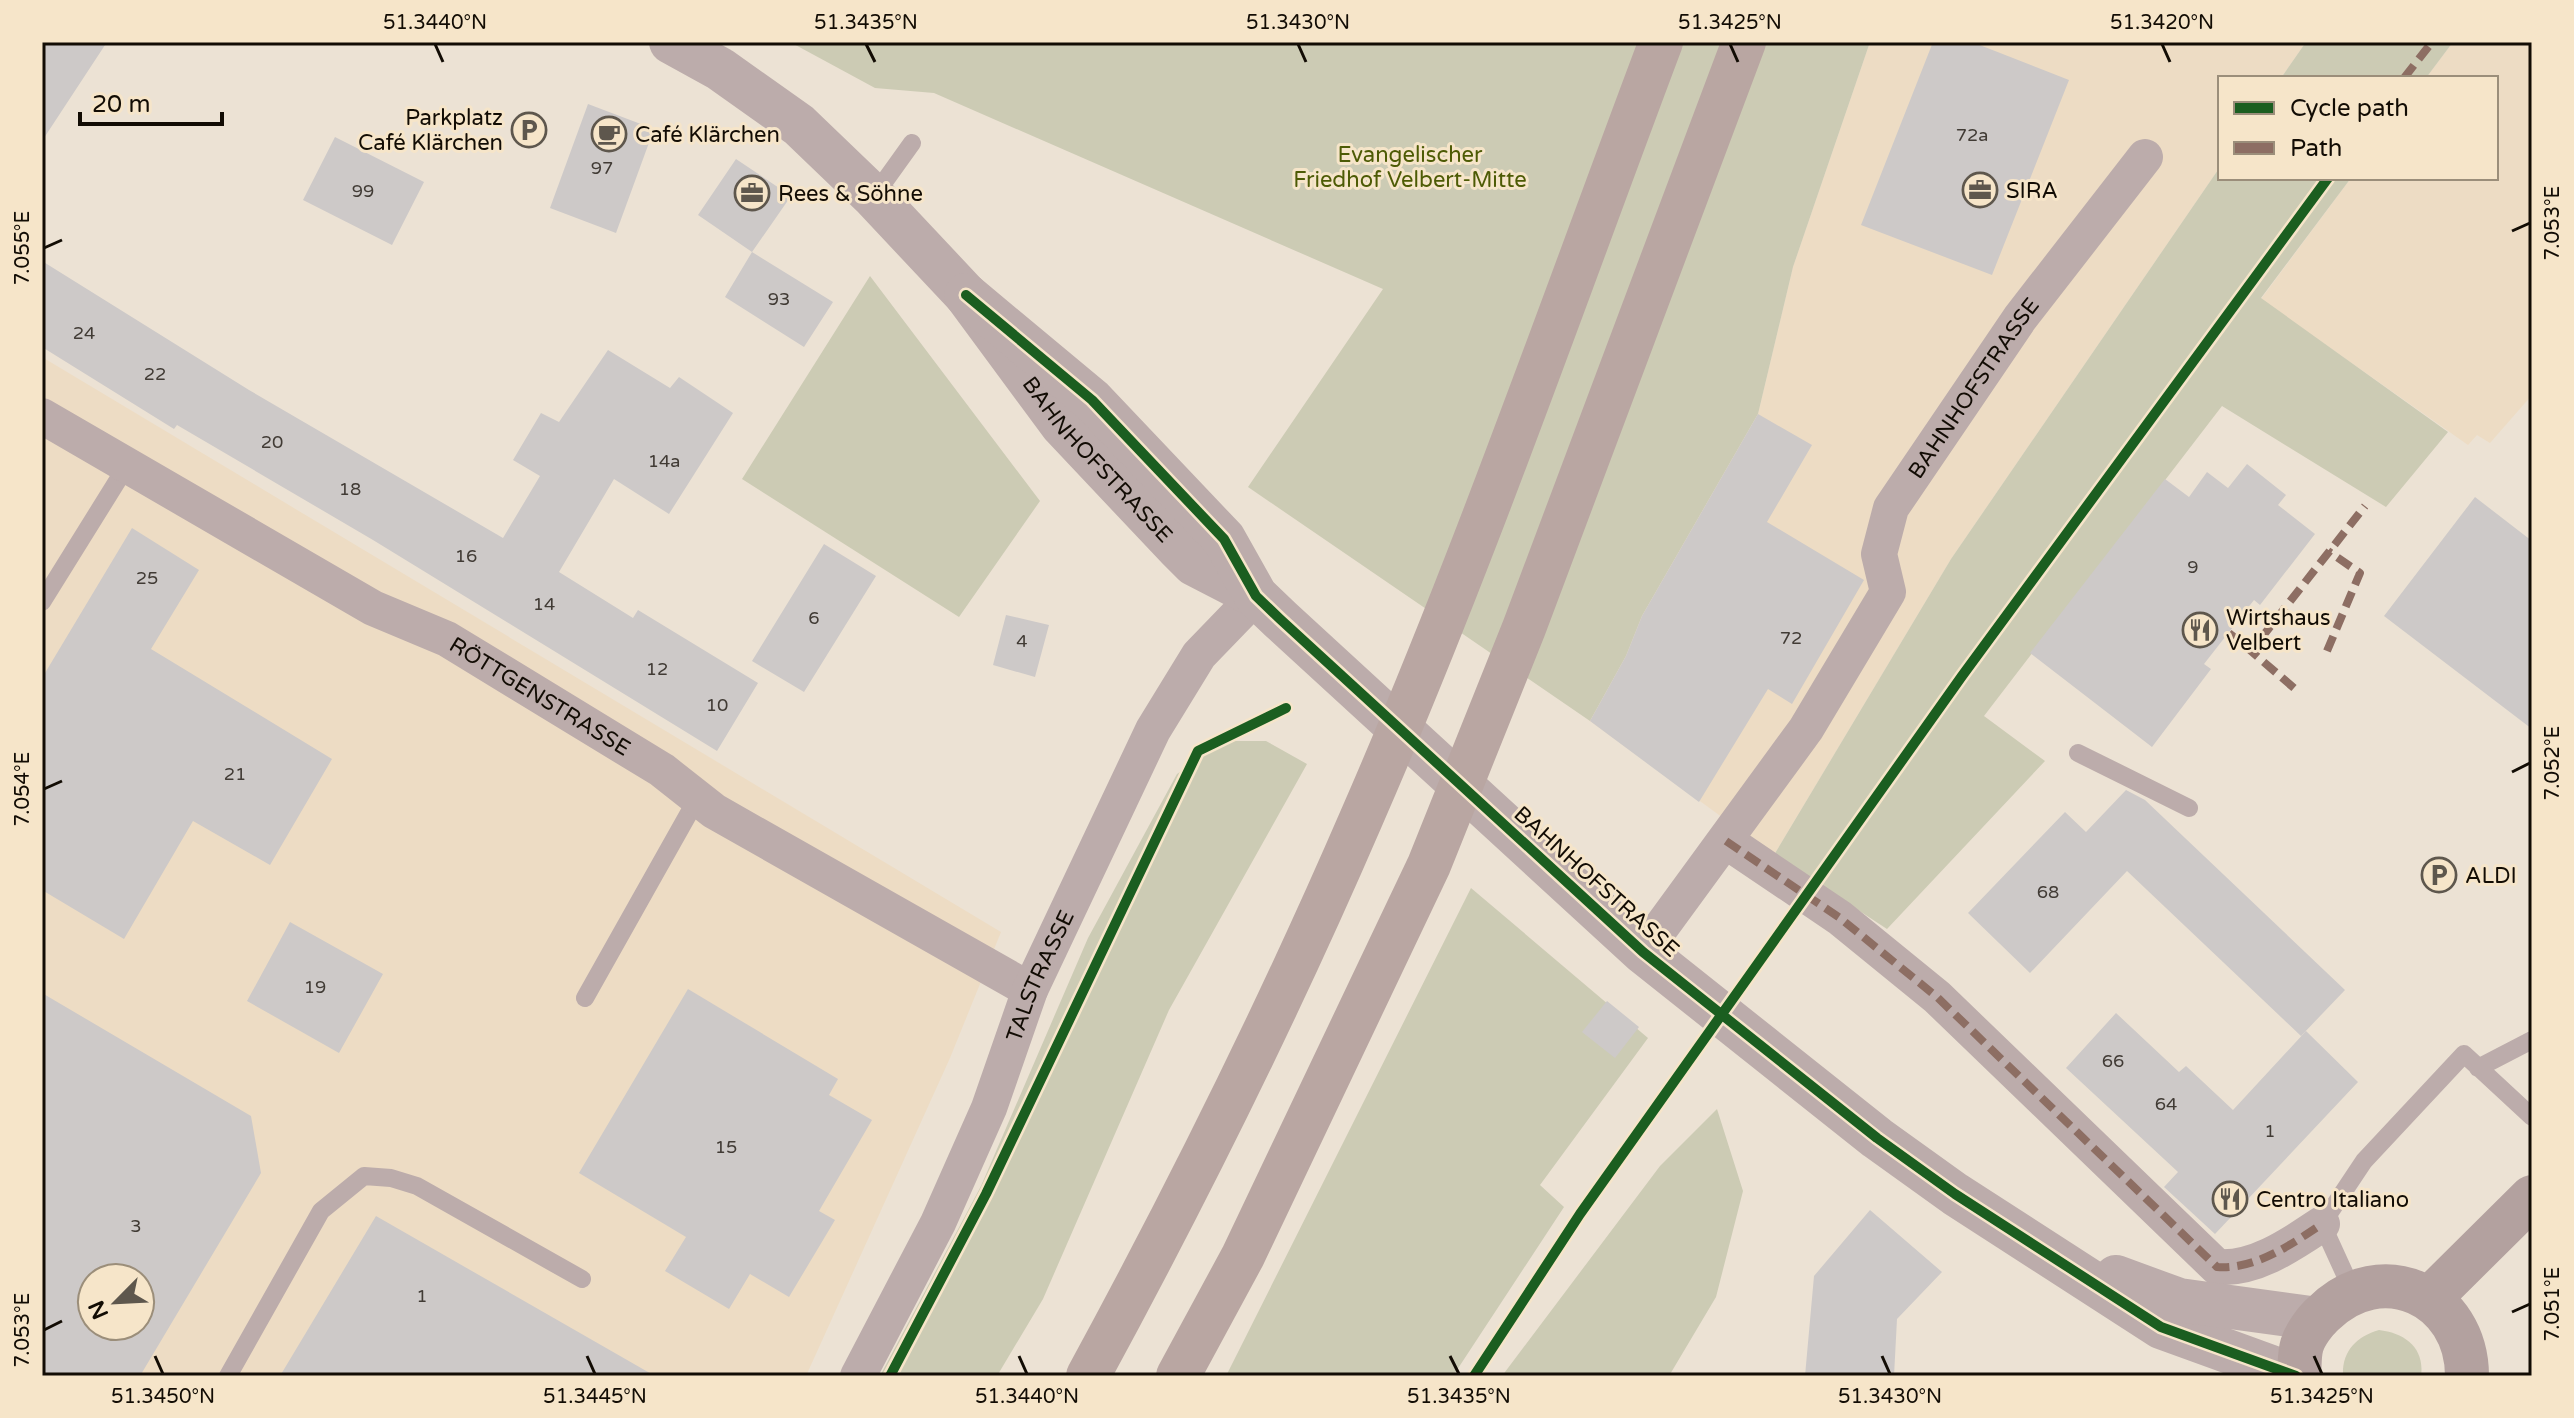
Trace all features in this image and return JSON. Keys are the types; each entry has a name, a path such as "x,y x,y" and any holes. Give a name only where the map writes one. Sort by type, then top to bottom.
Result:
{"highway":[{"path":"1088,1376 1201,1163 1283,994 1363,816 1461,576 1661,42"},
{"path":"1178,1376 1243,1256 1429,865 1524,628 1744,42"}],"main road":[{"path":"2430,1298 2532,1197"},
{"path":"2298,1376 2302,1344 2318,1319 2334,1303 2372,1286 2412,1290 2430,1298 2455,1326 2467,1362 2467,1376"}],"street":[{"name":"BAHNHOFSTRASSE","path":"671,42 720,69 799,125 874,197 966,295 1092,400 1224,539 1256,596 1643,952 1877,1138 2035,1247 2161,1327 2298,1376"},
{"name":"BAHNHOFSTRASSE","path":"1643,952 1806,729 1888,592 1879,554 1891,508 2020,318 2145,157"},
{"name":"RÖTTGENSTRASSE","path":"42,416 373,608 447,639 662,770 714,811 1030,990"},
{"name":"TALSTRASSE","path":"858,1376 938,1223 989,1108 1030,990 1174,692 1199,655 1256,596"},
{"path":"1726,841 1840,918 1937,997 2217,1267 2234,1268 2276,1251 2322,1224"},
{"name":"BAHNHOFSTRASSE","path":"2035,1247 2179,1300 2318,1319"}],"lane":[{"path":"874,197 912,143"},
{"path":"42,602 126,467"},
{"path":"2078,753 2189,808"},
{"path":"585,998 698,797"},
{"path":"2478,1068 2532,1040"},
{"path":"2353,1292 2322,1224 2364,1161 2464,1054 2532,1117"},
{"path":"228,1376 321,1211 364,1176 391,1178 417,1186 582,1279"}],"shaded area":[{"path":"1870,42 2306,42 2282,76 2218,76 2218,170 1951,559 1774,855 1590,721 1626,656 1642,616 1758,414 1793,267"},
{"path":"2453,42 2532,42 2532,395 2490,443 2477,435 2468,445 2261,299 2350,180 2498,180 2498,76 2428,76"},
{"path":"42,357 1001,932 950,1058 806,1376 42,1376"}],"green space":[{"name":"Evangelischer Friedhof Velbert-Mitte","path":"790,42 1870,42 1793,267 1758,414 1642,616 1626,656 1590,721 1248,487 1383,289 934,93 875,88"},
{"path":"2306,42 2453,42 2428,76 2282,76"},
{"path":"2218,170 2218,180 2350,180 2261,298 2448,432 2386,507 2222,406 1984,716 2045,761 1887,929 1774,855 1951,559"},
{"path":"870,276 1040,501 959,617 742,479"},
{"path":"1225,741 1266,741 1307,764 1169,1010 1043,1299 997,1376 880,1376 981,1186 1088,938 1177,774"},
{"path":"1471,888 1648,1038 1540,1185 1564,1207 1453,1376 1226,1376"},
{"path":"1717,1109 1743,1191 1716,1297 1669,1376 1502,1376 1660,1166"},
{"path":"2379,1330 2405,1338 2411,1344 2420,1357 2421,1376 2343,1376 2345,1359 2352,1346"}],"building":[{"path":"42,42 107,42 42,141"},
{"path":"1933,42 1972,42 2069,80 1992,275 1861,225"},
{"path":"588,104 654,129 616,233 550,208"},
{"path":"335,137 424,182 392,245 303,200"},
{"path":"736,159 791,196 752,252 698,215"},
{"path":"752,252 833,302 804,347 725,297"},
{"path":"42,261 249,390 503,538 540,476 513,460 541,413 559,422 608,350 670,388 679,377 733,413 669,514 614,479 559,572 633,618 638,610 758,683 717,751 373,540 177,425 174,429 42,347"},
{"path":"1758,414 1812,445 1767,522 1864,580 1792,704 1768,689 1699,802 1590,721 1626,656 1642,616"},
{"path":"2247,464 2286,495 2278,505 2315,534 2260,605 2254,600 2204,664 2211,669 2152,747 2030,653 2165,479 2189,497 2207,472 2228,488"},
{"path":"2475,497 2532,541 2532,729 2384,616"},
{"path":"132,528 199,570 151,649 332,759 270,865 193,821 124,939 42,890 42,678"},
{"path":"824,544 876,576 804,692 752,661"},
{"path":"1006,615 1049,625 1035,677 993,665"},
{"path":"2126,790 2145,800 2345,990 2301,1036 2127,871 2030,973 1968,913 2065,812 2086,832"},
{"path":"290,922 383,974 339,1053 247,1001"},
{"path":"688,989 838,1079 829,1095 872,1120 819,1211 835,1220 789,1297 750,1274 729,1309 665,1271 686,1237 579,1173"},
{"path":"42,993 251,1116 261,1173 140,1376 42,1376"},
{"path":"1607,1001 1639,1027 1615,1058 1582,1032"},
{"path":"2116,1013 2179,1072 2186,1066 2233,1110 2306,1031 2358,1082 2215,1234 2164,1187 2178,1172 2066,1068"},
{"path":"1870,1210 1942,1272 1897,1319 1894,1376 1805,1376 1814,1276"},
{"path":"376,1216 655,1376 280,1376"}],"marked path":[{"path":"2406,76 2432,42"},
{"path":"2294,688 2251,651 2365,506"},
{"path":"2327,651 2360,573 2328,551"},
{"path":"2229,633 2251,651"},
{"path":"1726,841 1840,918 1937,997 2217,1267 2259,1260 2322,1224"}],"cycle path":[{"path":"1474,1376 1580,1214 1962,676 2327,180"},
{"path":"966,295 1092,400 1224,539 1256,596 1643,952 1877,1138 1955,1194 2161,1327 2296,1376"},
{"path":"890,1376 986,1194 1198,751 1286,708"}],"place":[{"name":"Parkplatz Café Klärchen","path":"529,130"},
{"name":"Café Klärchen","path":"609,134"},
{"name":"SIRA","path":"1980,190"},
{"name":"Rees & Söhne","path":"752,193"},
{"name":"Wirtshaus Velbert","path":"2200,630"},
{"name":"ALDI","path":"2439,875"},
{"name":"Centro Italiano","path":"2230,1199"}]}
